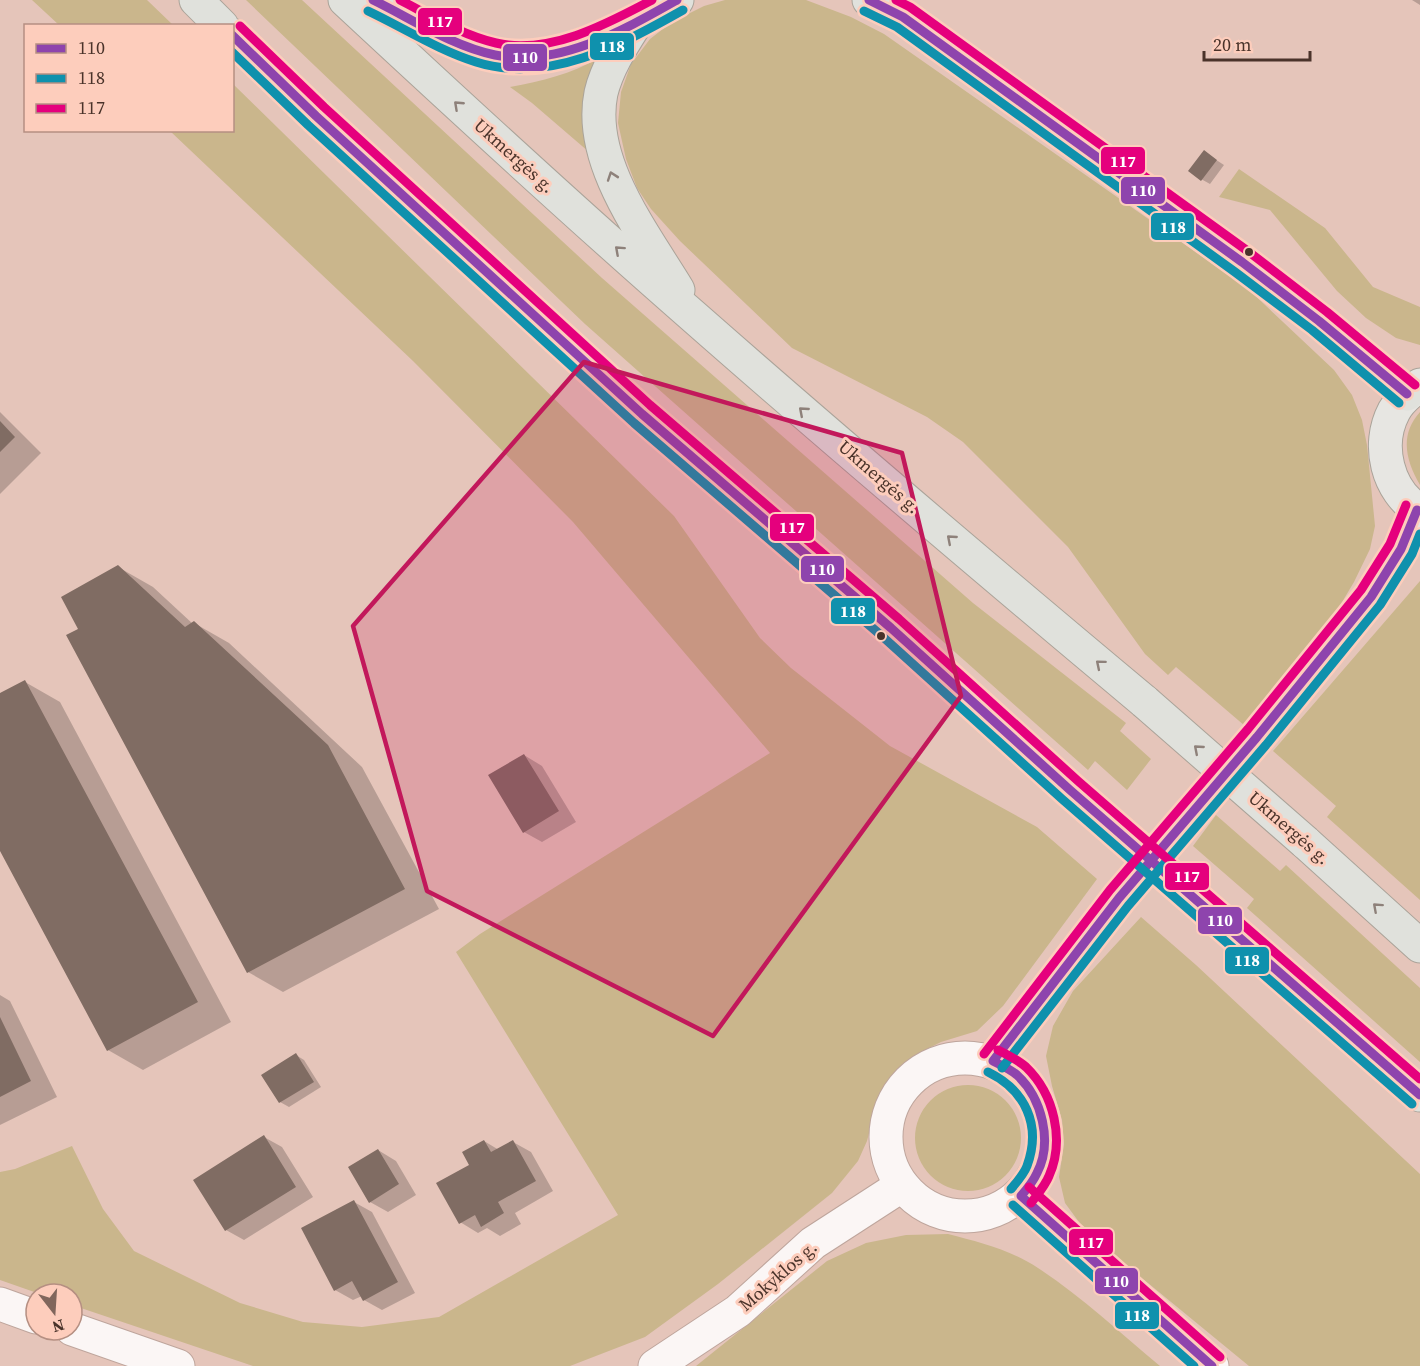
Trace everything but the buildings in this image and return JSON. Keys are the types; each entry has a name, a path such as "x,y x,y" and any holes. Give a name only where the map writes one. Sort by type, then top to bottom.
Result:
{"highway":[{"path":"196,0 220,24"},
{"name":"Ukmergės g.","path":"345,0 510,153 694,317 1144,702 1420,946"},
{"path":"373,0 409,16 447,38 496,56 534,58 582,45 636,23 677,0"},
{"path":"869,0 903,17 1414,389"},
{"path":"636,23 620,47 602,92 598,115 603,149 614,183 694,317"},
{"path":"234,37 316,116 642,414 891,628 1070,790 1420,1095"}],"main road":[{"path":"993,1061 1119,898 1257,737 1371,597 1401,549 1419,510 1401,495 1390,475 1385,454 1387,432 1394,412 1414,389"},
{"path":"972,1059 993,1061 1017,1075 1034,1096 1043,1119 1044,1144 1038,1171 1021,1196 1000,1208 972,1216 946,1213 921,1203 902,1186 890,1167 885,1145 886,1122 895,1101 909,1083 950,1061 972,1059"},
{"name":"Mokyklos g.","path":"655,1366 738,1311 813,1243 902,1186"},
{"path":"1021,1196 1212,1366"},
{"path":"0,1304 24,1313"},
{"path":"84,1333 178,1366"}],"highlighted area":[{"path":"584,362 902,453 961,696 713,1036 427,891 353,626"}],"shaded area":[{"path":"32,0 147,0 172,24 58,24"},
{"path":"246,0 302,0 602,278 973,603 1126,723 1120,731 1151,759 1127,790 1095,761 1088,770 585,324"},
{"path":"725,0 806,0 851,17 884,34 1247,288 1334,370 1352,395 1362,420 1367,445 1375,526 1370,549 1335,614 1245,726 1176,667 1168,675 1145,654 1068,547 963,442 927,417 792,348 680,241 651,209 637,188 626,159 618,123 621,92 631,64 650,39 672,22 704,6"},
{"path":"599,58 589,152 510,87 556,76"},
{"path":"234,85 674,516 760,638 791,668 890,746 1037,827 1097,879 1003,1006 977,1031 941,1042 919,1053 892,1078 876,1106 867,1141 858,1161 832,1193 718,1284 645,1337 570,1366 253,1366 84,1309 84,1282 24,1282 24,1288 0,1280 0,1172 15,1169 72,1146 103,1209 134,1251 240,1303 303,1322 362,1327 439,1317 618,1215 456,952 480,934 770,753 573,522 413,361 171,132 234,132"},
{"path":"1239,169 1325,228 1373,287 1420,307 1420,345 1396,338 1366,318 1337,291 1270,210 1219,197"},
{"path":"1420,412 1420,485 1408,457 1407,439 1413,421"},
{"path":"1420,581 1420,900 1327,817 1336,806 1273,751"},
{"path":"1216,815 1280,871 1286,865 1420,988 1420,1062 1247,908 1254,899 1193,846"},
{"path":"1141,917 1196,965 1420,1174 1420,1366 1249,1366 1087,1233 1065,1203 1059,1177 1064,1144 1062,1120 1046,1056 1053,1026 1073,991"},
{"path":"968,1085 988,1089 1005,1101 1017,1118 1021,1138 1017,1158 1005,1175 988,1187 968,1191 948,1187 931,1175 919,1158 915,1138 919,1118 931,1101 948,1089"},
{"path":"948,1234 1006,1251 1038,1268 1085,1303 1160,1366 696,1366 827,1261 866,1243 906,1235"}],"transit line":[{"name":"110","path":"373,0 463,45 495,55 519,58 543,56 590,44 677,0"},
{"name":"117","path":"400,0 483,40 516,46 537,45 577,35 616,19 652,0"},
{"name":"110","path":"869,0 903,17 1242,262 1319,321 1407,394"},
{"name":"117","path":"896,0 910,7 1249,252 1327,312 1415,385"},
{"name":"118","path":"368,11 435,45 476,62 503,68 530,68 557,65 583,58 635,36 683,10"},
{"name":"118","path":"864,11 897,27 1235,272 1312,330 1399,403"},
{"name":"117","path":"240,26 324,107 650,405 899,619 1078,781 1420,1079"},
{"name":"110","path":"234,37 316,116 642,414 891,628 1070,790 1420,1095"},
{"name":"118","path":"234,54 308,125 634,423 883,637 1062,799 1412,1104"},
{"name":"117","path":"984,1054 1110,890 1248,729 1361,590 1390,544 1406,505"},
{"name":"110","path":"993,1061 1119,898 1257,737 1371,597 1401,549 1417,510"},
{"name":"118","path":"1002,1068 1128,906 1266,745 1380,605 1412,554 1420,534"},
{"name":"117","path":"998,1050 1023,1064 1036,1078 1044,1090 1054,1118 1056,1133 1054,1162 1049,1176 1031,1203"},
{"name":"110","path":"993,1061 1014,1073 1026,1085 1039,1108 1042,1121 1044,1134 1042,1161 1034,1179 1021,1196"},
{"name":"118","path":"988,1072 1001,1080 1021,1099 1031,1123 1031,1151 1027,1166 1011,1189"},
{"name":"117","path":"1029,1187 1220,1357"},
{"name":"110","path":"1021,1196 1212,1366"},
{"name":"118","path":"1013,1205 1194,1366"}]}
